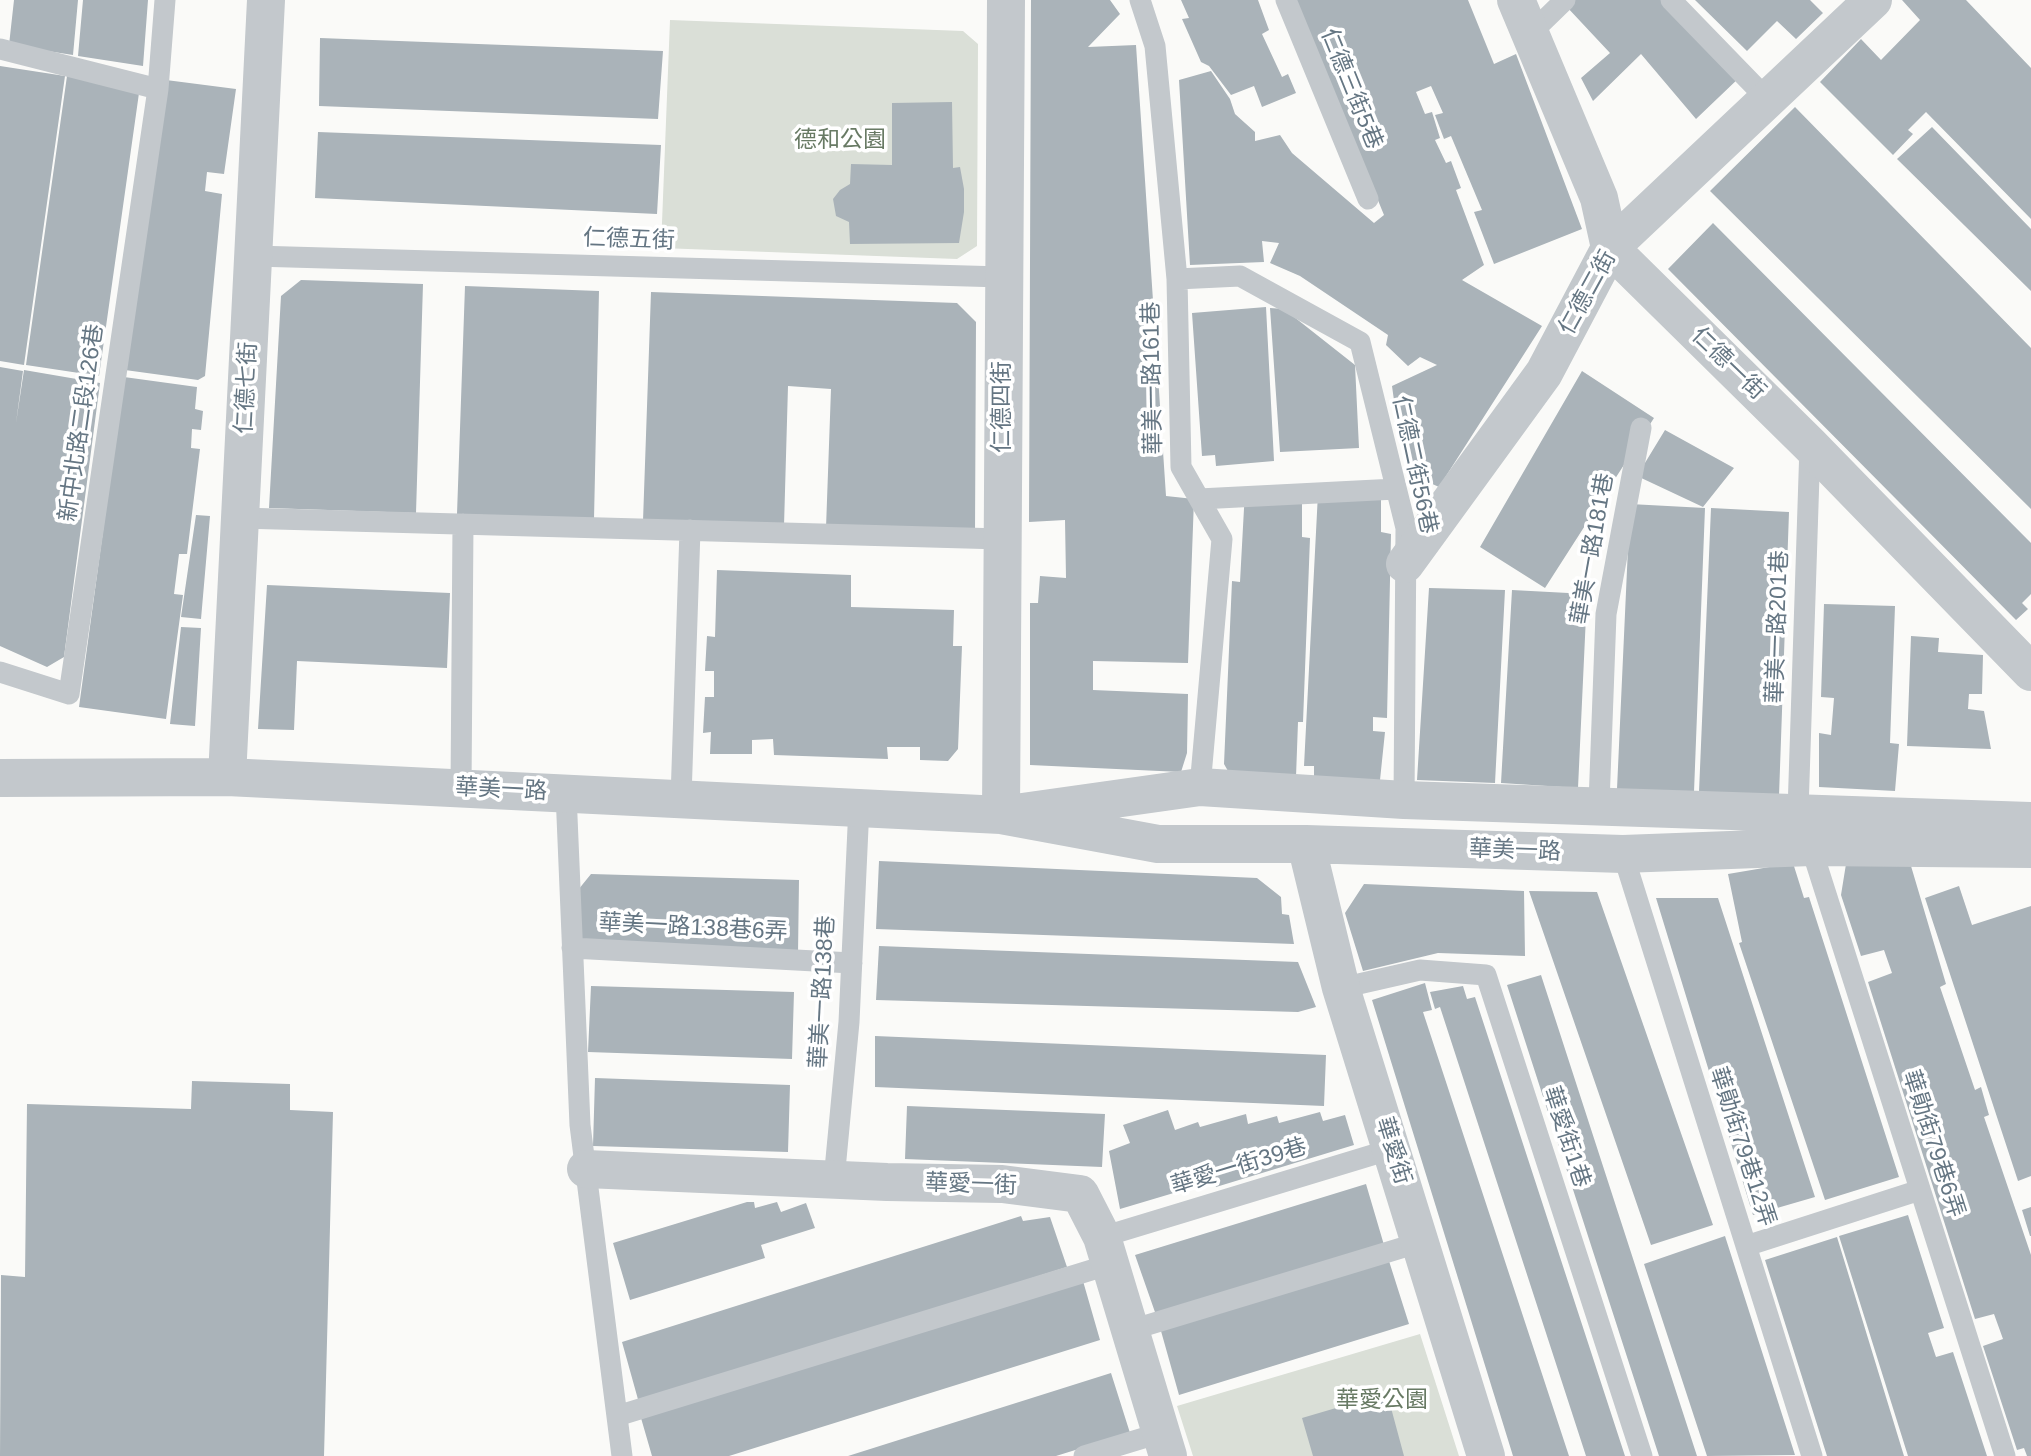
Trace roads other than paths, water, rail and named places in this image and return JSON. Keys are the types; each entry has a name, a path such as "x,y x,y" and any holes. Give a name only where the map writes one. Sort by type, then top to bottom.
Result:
{"street":[{"name":"仁德七街","path":"227,777 266,0"},
{"name":"仁德四街","path":"1001,815 1006,0"},
{"name":"仁德二街","path":"1405,564 1545,373 1610,248 1769,101 1873,0"},
{"path":"1523,17 1599,198 1610,248"},
{"name":"仁德一街","path":"1610,248 1810,444 2031,672"},
{"name":"華美一路","path":"0,778 227,777 859,806 1001,815 1158,844 1306,844 1623,854 1811,847 2031,849"},
{"name":"華美一路","path":"1001,815 1200,788 1404,800 1599,804 2031,821"},
{"name":"華愛街","path":"1306,844 1341,988 1486,1456"},
{"name":"華愛一街","path":"586,1169 1002,1184 1080,1194 1106,1250 1164,1444"}],"lane":[{"path":"0,50 158,89 165,0"},
{"name":"華美一路161巷","path":"1140,0 1155,46 1177,279 1181,467 1223,539 1200,788"},
{"name":"仁德三街5巷","path":"1286,0 1368,199"},
{"path":"1523,17 1565,0"},
{"path":"1671,0 1769,101"},
{"name":"新中北路二段126巷","path":"0,672 69,694 158,89"},
{"name":"仁德五街","path":"254,256 1003,276"},
{"name":"仁德二街56巷","path":"1177,279 1240,276 1360,342 1406,528 1404,800"},
{"name":"華美一路181巷","path":"1599,804 1606,614 1641,428"},
{"name":"華美一路201巷","path":"1798,811 1810,444"},
{"path":"1199,499 1396,489"},
{"path":"240,518 1002,539"},
{"path":"461,788 463,524"},
{"path":"681,798 690,530"},
{"path":"566,793 580,1125 622,1456"},
{"name":"華美一路138巷","path":"834,1180 852,963 859,806"},
{"name":"華勛街79巷6弄","path":"1811,847 2004,1456"},
{"name":"華勛街79巷12弄","path":"1623,854 1812,1456"},
{"name":"華美一路138巷6弄","path":"572,948 852,963"},
{"name":"華愛街1巷","path":"1341,988 1420,970 1486,975 1642,1456"},
{"name":"華愛一街39巷","path":"617,1416 1106,1250 1392,1149"},
{"path":"1746,1246 1920,1190"},
{"path":"1131,1330 1421,1242"},
{"path":"1084,1456 1164,1444"}],"park label":[{"name":"德和公園","path":"840,141"},
{"name":"華愛公園","path":"1382,1401"}]}
